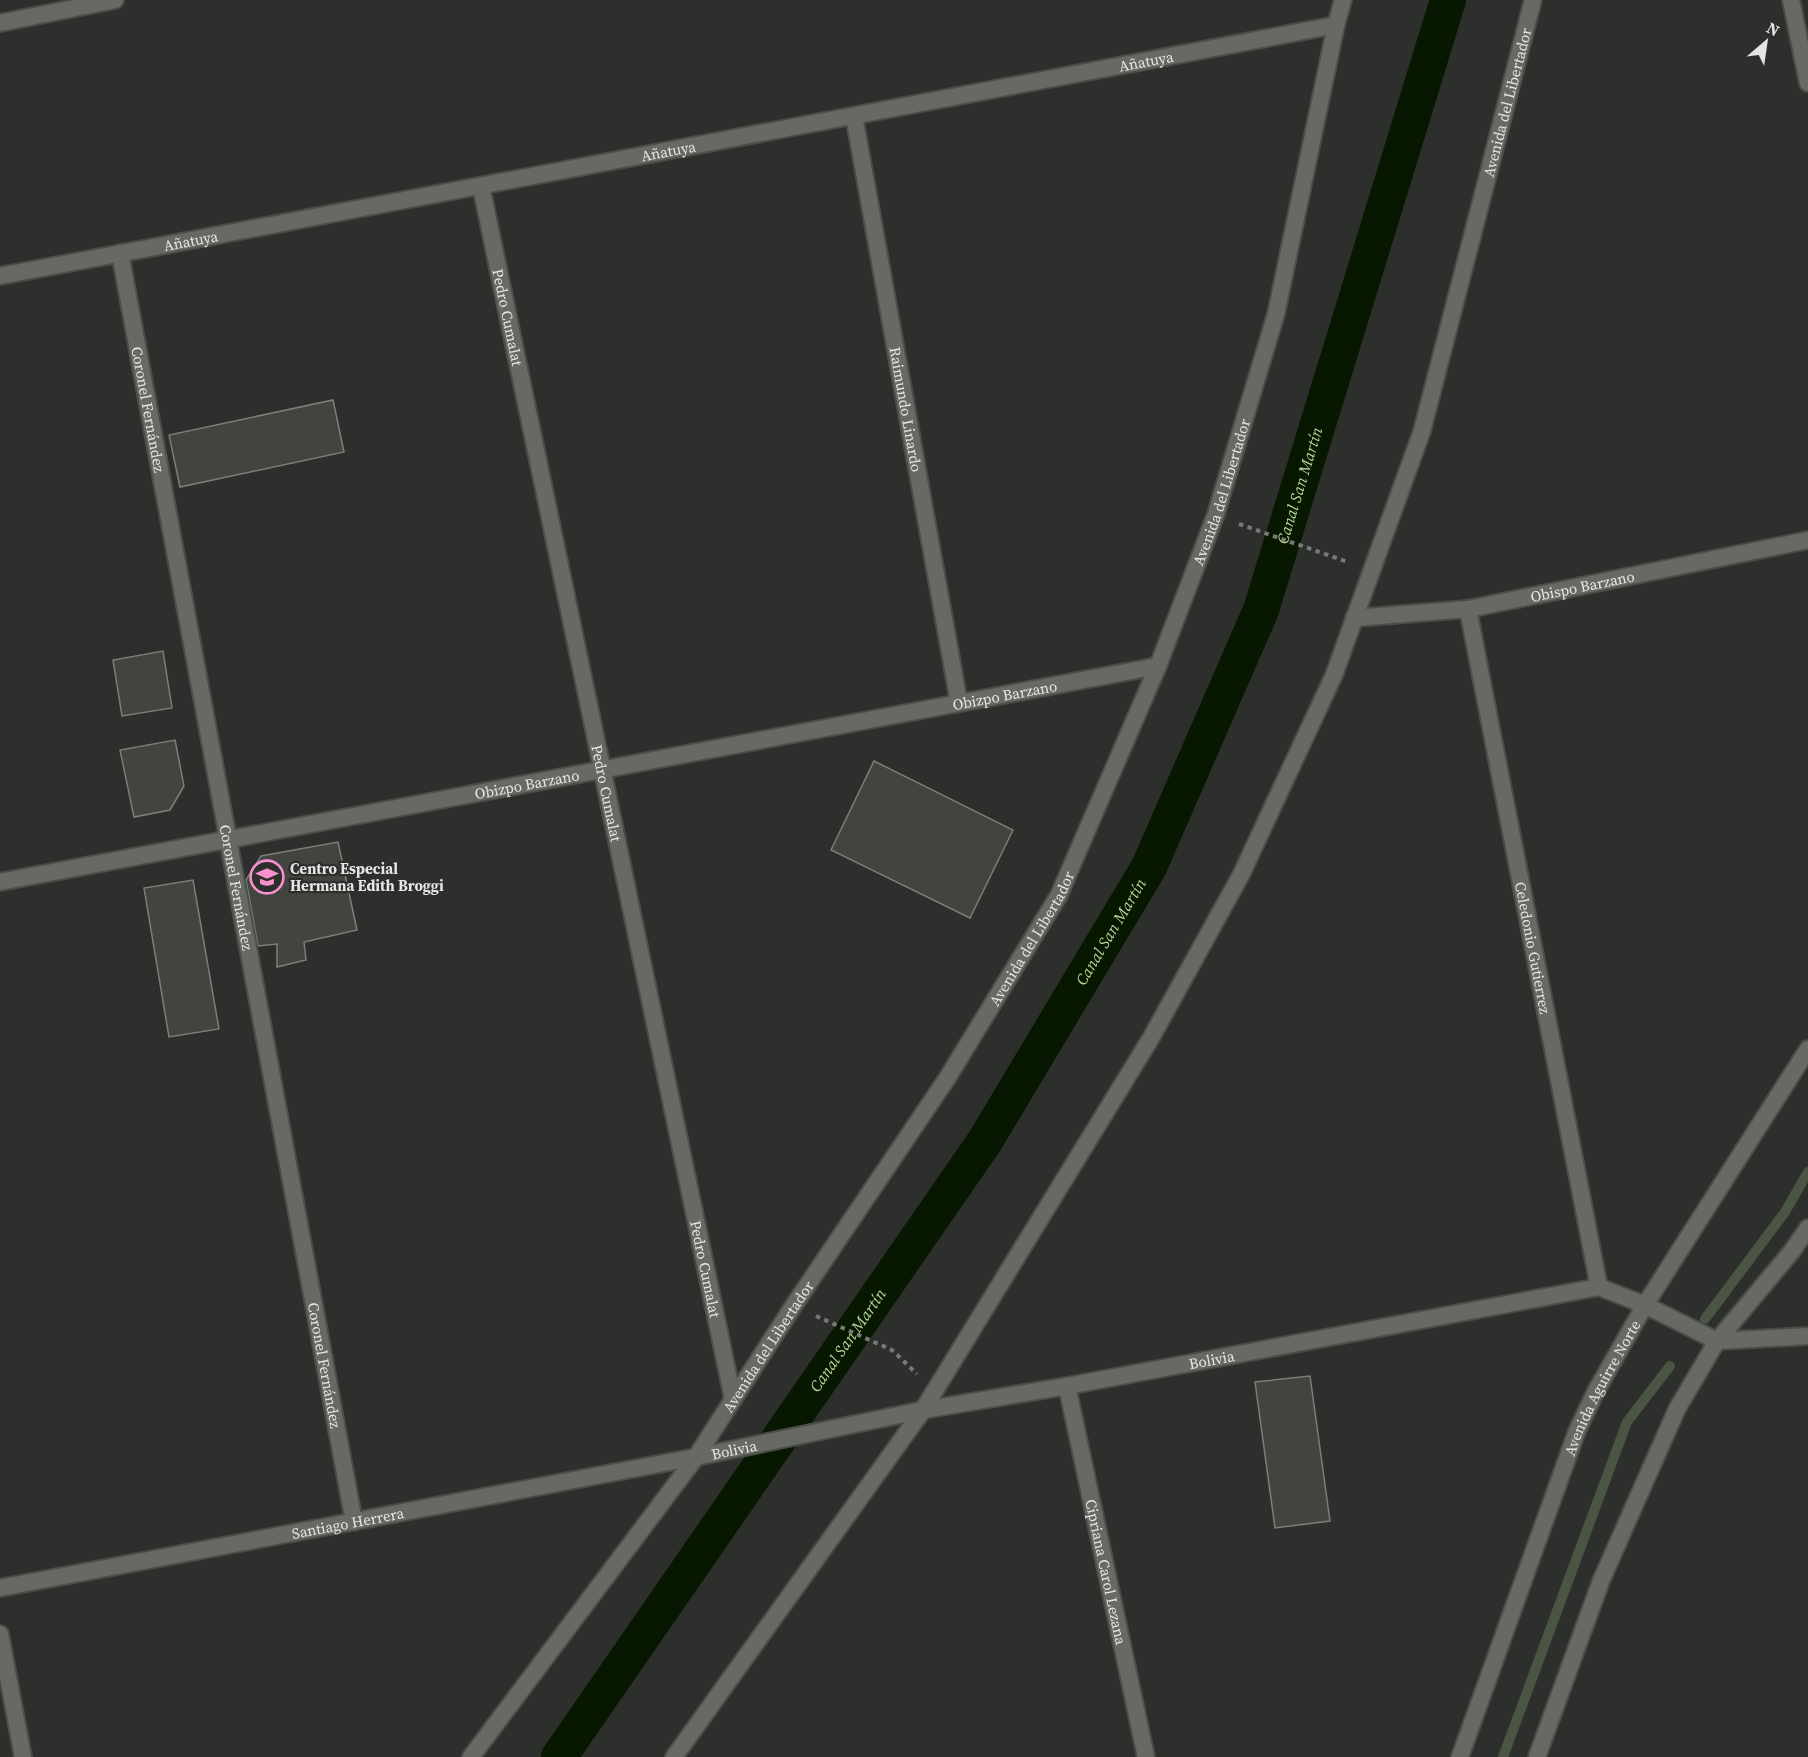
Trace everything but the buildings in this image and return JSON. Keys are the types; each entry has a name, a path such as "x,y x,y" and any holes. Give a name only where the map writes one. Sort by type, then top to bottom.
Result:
{"street":[{"path":"0,23 115,0"},
{"name":"Avenida del Libertador","path":"471,1757 696,1457 801,1295 948,1077 1059,895 1158,666 1216,514 1276,314 1342,0"},
{"name":"Avenida del Libertador","path":"674,1757 923,1410 1151,1038 1241,875 1334,675 1422,430 1533,0"},
{"path":"1791,0 1808,83"},
{"name":"Añatuya","path":"0,276 1336,25"},
{"name":"Raimundo Linardo","path":"854,116 959,703"},
{"name":"Pedro Cumalat","path":"481,186 733,1399"},
{"name":"Coronel Fernández","path":"120,253 354,1522"},
{"name":"Obispo Barzano","path":"1354,618 1468,609 1808,540"},
{"name":"Celedonio Gutierrez","path":"1468,609 1599,1287"},
{"name":"Obizpo Barzano","path":"0,882 1158,666"},
{"name":"Avenida Aguirre Norte","path":"1460,1757 1577,1431 1596,1391 1645,1305 1808,1049"},
{"path":"1538,1757 1601,1581 1677,1409 1717,1341 1792,1251 1808,1228"},
{"path":"1599,1287 1645,1305 1717,1341 1808,1336"},
{"name":"Bolivia","path":"696,1457 923,1410 1067,1386 1599,1287"},
{"name":"Cipriana Carol Lezana","path":"1067,1386 1146,1757"},
{"name":"Santiago Herrera","path":"0,1588 696,1457"},
{"path":"0,1634 23,1757"}],"path":[{"path":"1249,529 1327,555"},
{"path":"835,1325 892,1350"}],"waterway":[{"name":"Canal San Martín","path":"559,1757 985,1141 1149,867 1261,610 1448,0"},
{"path":"1705,1319 1785,1212 1808,1172"},
{"path":"1503,1757 1627,1422 1670,1366"}],"place":[{"name":"Centro Especial Hermana Edith Broggi","path":"267,877"}]}
